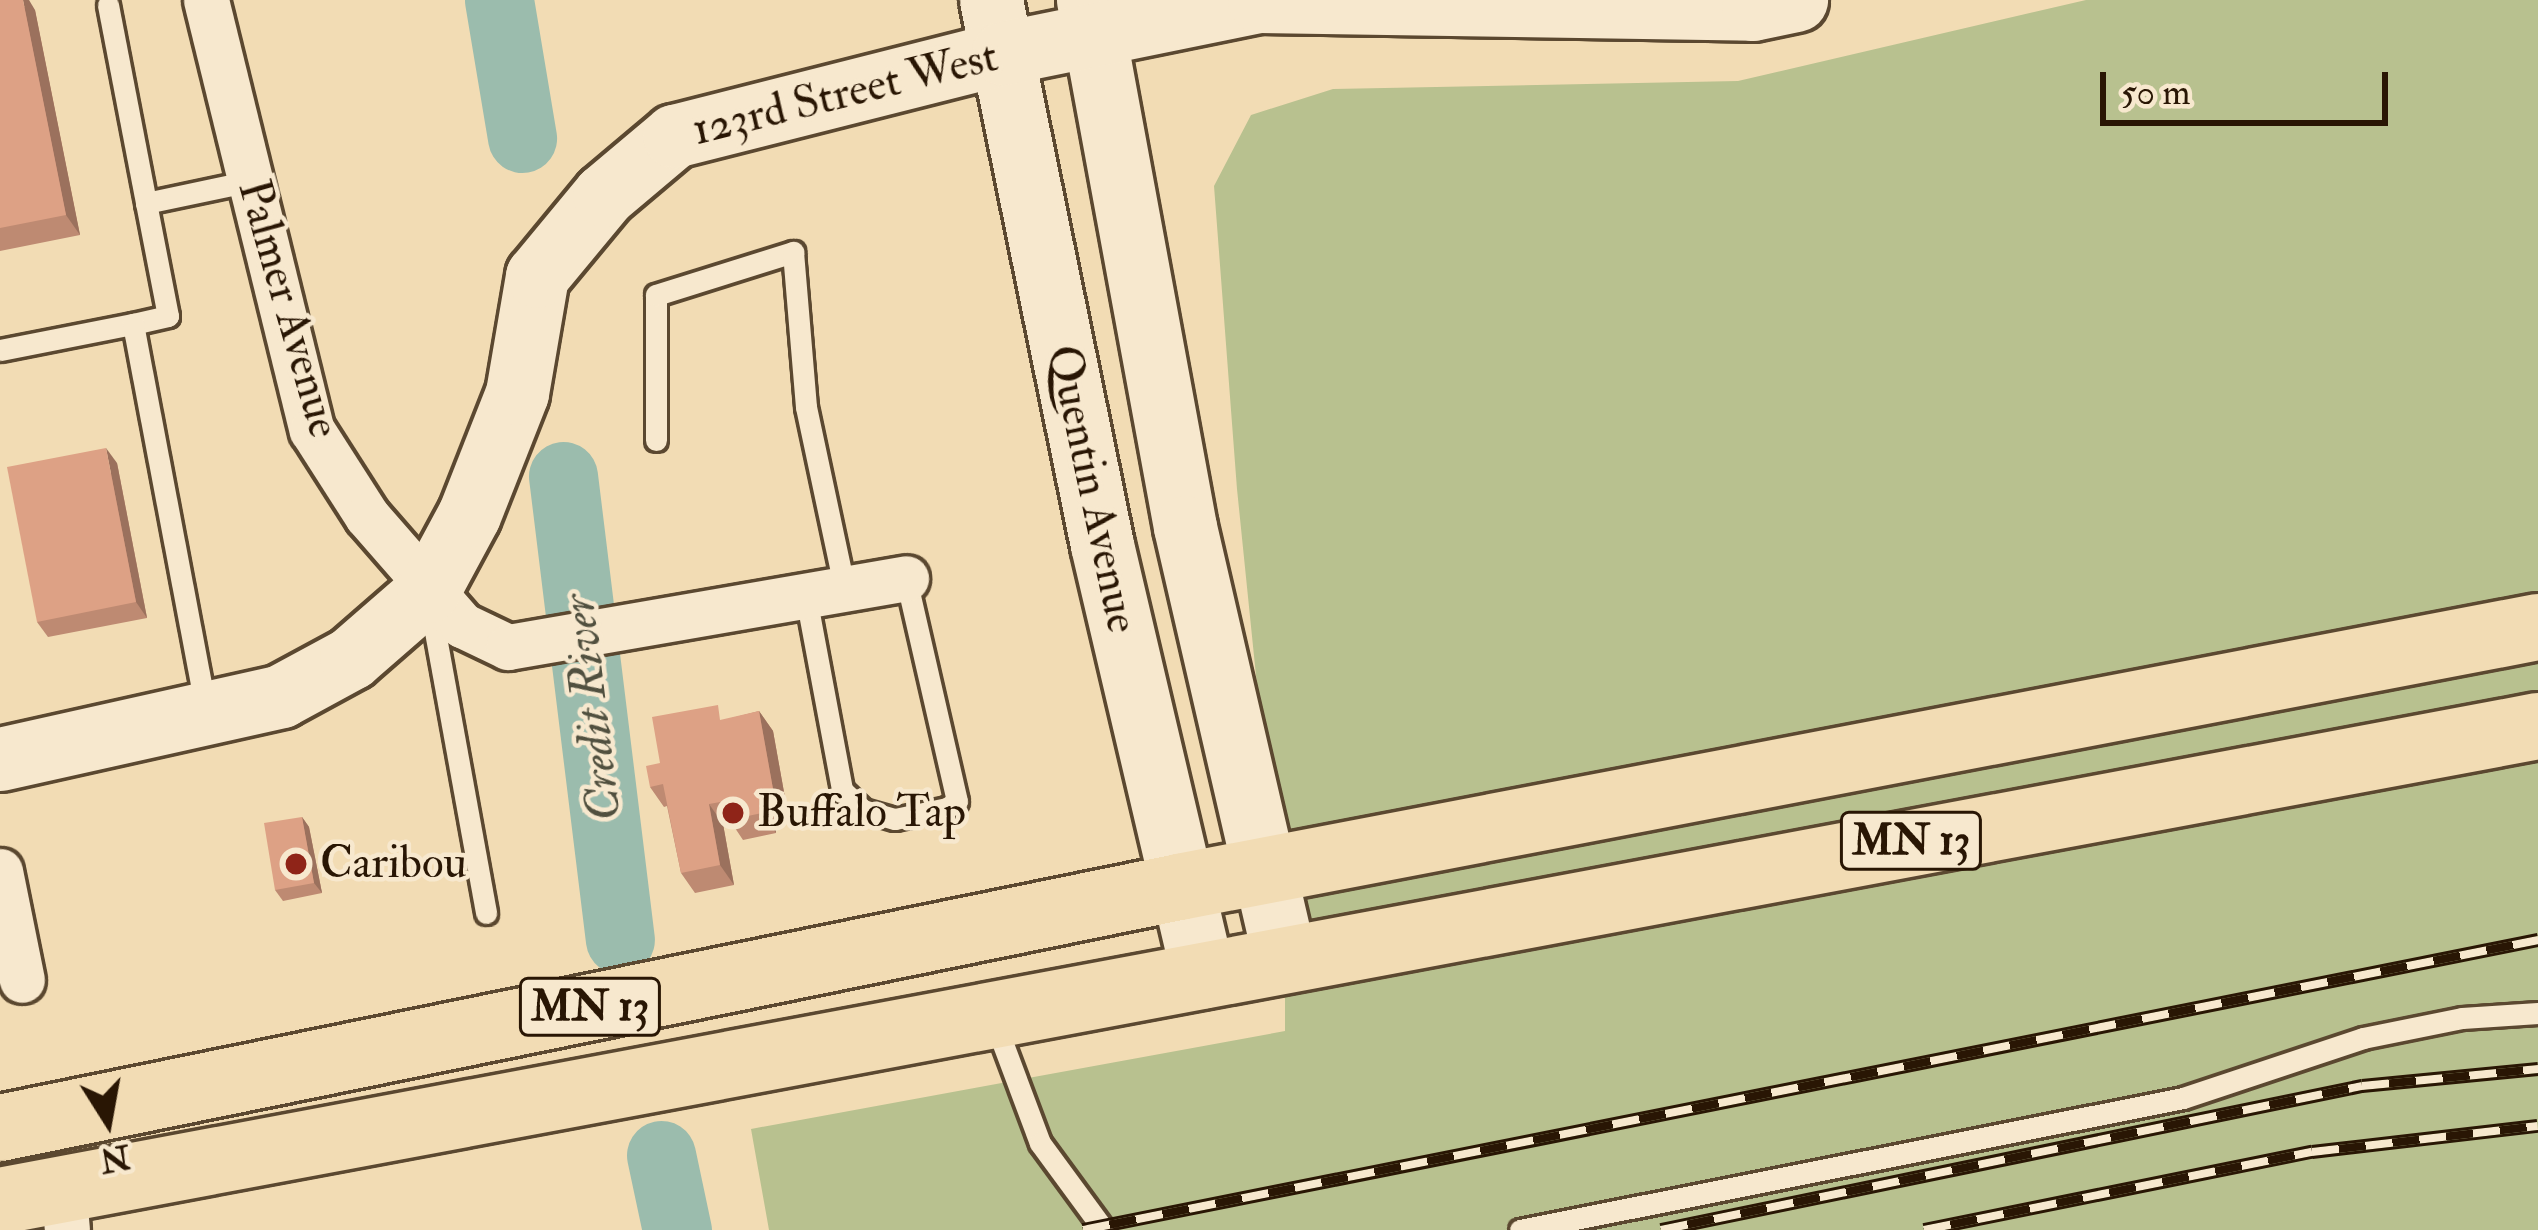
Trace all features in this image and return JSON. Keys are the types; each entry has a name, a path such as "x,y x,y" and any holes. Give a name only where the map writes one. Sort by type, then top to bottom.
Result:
{"highway":[{"name":"MN 13","path":"0,1128 1180,887 2538,627"},
{"name":"MN 13","path":"0,1201 65,1209 992,1013 2538,726"}],"street":[{"name":"Palmer Avenue","path":"206,0 312,430 367,516 462,625 508,647 906,578"},
{"name":"123rd Street West","path":"0,758 281,696 351,658 428,591 469,515 517,393 537,276 604,195 674,136 997,26 1259,1 1712,4 1753,9 1796,0"},
{"name":"Quentin Avenue","path":"1091,17 1185,527 1285,960"},
{"name":"Quentin Avenue","path":"997,26 1102,545 1203,976"},
{"path":"0,871 11,982"}],"lane":[{"path":"0,350 168,316 108,5"},
{"path":"146,203 250,181"},
{"path":"656,440 656,295 794,252 842,790 863,810 895,818 947,808 957,801 906,578"},
{"path":"134,324 207,712"},
{"path":"428,591 486,913"},
{"path":"992,1013 1040,1143 1104,1230"},
{"path":"1520,1230 2183,1098 2363,1038 2462,1018 2538,1013"}],"green space":[{"path":"2086,0 2538,0 2538,1230 769,1230 751,1129 1285,1031 1285,960 1237,489 1214,186 1251,115 1333,89 1738,81"}],"building":[{"path":"0,0 23,0 66,215 0,228"},
{"path":"106,448 136,602 37,622 7,467"},
{"name":"Buffalo Tap","path":"718,705 720,720 759,711 775,800 761,803 762,813 729,820 726,801 709,804 720,865 681,873 663,784 650,787 646,766 660,763 652,717"},
{"name":"Caribou","path":"302,817 314,883 275,890 264,823"}],"waterway":[{"name":"Credit River","path":"499,0 522,138"},
{"name":"Credit River","path":"563,476 620,940"},
{"name":"Credit River","path":"661,1155 677,1230"}],"railway":[{"path":"1083,1230 2538,940"},
{"path":"1661,1230 2362,1086 2538,1069"},
{"path":"1924,1230 2312,1152 2538,1126"}],"place":[{"name":"Buffalo Tap","path":"733,813"},
{"name":"Caribou","path":"296,864"}]}
